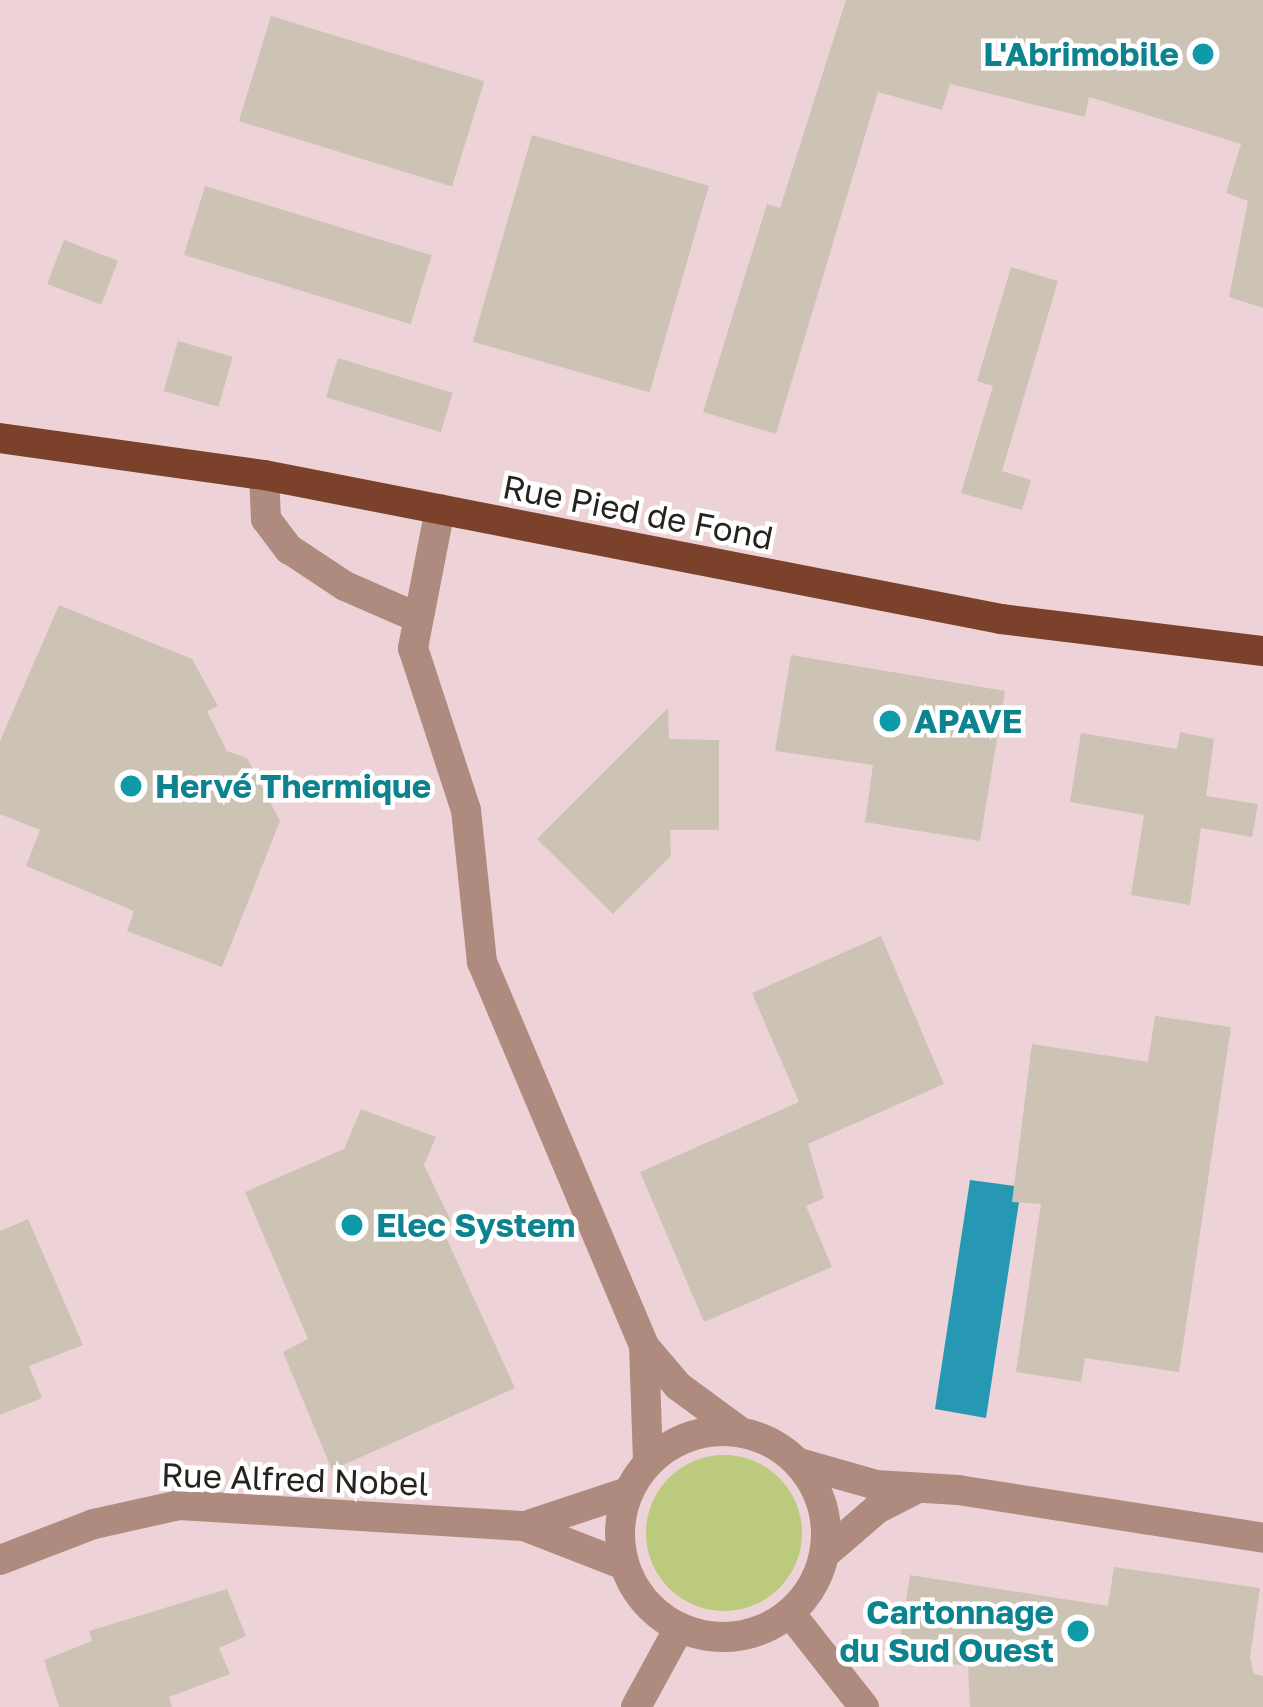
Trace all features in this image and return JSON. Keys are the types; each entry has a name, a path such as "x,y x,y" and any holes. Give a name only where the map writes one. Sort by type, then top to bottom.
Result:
{"main road":[{"name":"Rue Pied de Fond","path":"0,438 264,475 1000,619 1263,651"}],"lane":[{"path":"264,475 266,519 290,549 345,586 413,616"},
{"path":"440,509 413,616 413,648 466,810 482,962 644,1346 678,1387 742,1433 799,1463 914,1490 958,1490 1263,1538"},
{"path":"644,1346 648,1463"},
{"path":"742,1433 693,1436 648,1463 628,1492 624,1565 637,1591 679,1628 737,1637 790,1613 813,1586 826,1553 823,1505 799,1463"},
{"path":"826,1553 877,1509 914,1490"},
{"name":"Rue Alfred Nobel","path":"524,1526 628,1492"},
{"name":"Rue Alfred Nobel","path":"0,1560 94,1524 179,1505 524,1526 624,1565"},
{"path":"790,1613 864,1707"},
{"path":"636,1707 679,1628"}],"shaded area":[{"path":"0,0 1263,0 1263,1707 0,1707"}],"green space":[{"path":"724,1455 754,1461 779,1478 796,1503 802,1533 796,1563 779,1588 754,1605 724,1611 694,1605 669,1588 652,1563 646,1533 652,1503 669,1478 694,1461"}],"water":[{"path":"970,1180 1015,1186 1019,1202 986,1418 935,1409"}],"building":[{"path":"846,0 1263,0 1263,308 1229,297 1248,201 1226,193 1241,144 1089,97 1085,117 950,84 942,110 878,92 776,434 703,412 767,204 780,208"},
{"path":"271,16 484,81 452,186 239,121"},
{"path":"532,135 709,186 650,392 473,342"},
{"path":"205,186 432,255 411,324 184,255"},
{"path":"64,240 118,261 101,305 47,284"},
{"path":"1011,267 1058,281 1002,471 1031,480 1022,510 961,493 993,386 977,381"},
{"path":"178,341 233,357 218,407 164,391"},
{"path":"338,358 453,393 441,432 326,397"},
{"name":"Hervé Thermique","path":"59,605 192,659 218,706 207,711 227,751 247,758 280,821 222,967 127,931 134,911 26,866 40,830 0,814 0,741"},
{"name":"APAVE","path":"791,655 1005,691 980,841 865,822 873,765 775,751"},
{"path":"668,708 669,739 719,740 719,830 670,830 671,856 613,914 537,839"},
{"path":"1180,732 1214,739 1206,796 1258,804 1252,837 1201,828 1190,905 1131,895 1144,815 1070,802 1081,733 1177,749"},
{"path":"881,936 944,1084 808,1144 824,1198 806,1206 832,1267 704,1322 640,1172 799,1102 752,993"},
{"path":"1155,1016 1231,1027 1179,1372 1085,1358 1081,1382 1016,1372 1041,1204 1012,1202 1032,1044 1148,1062"},
{"path":"361,1109 436,1137 424,1165 450,1219 443,1231 515,1388 332,1470 283,1352 308,1339 245,1192 344,1149"},
{"path":"28,1219 83,1345 29,1366 42,1398 0,1415 0,1231"},
{"name":"Cartonnage du Sud Ouest","path":"1114,1567 1260,1588 1250,1657 1254,1674 1263,1676 1263,1707 970,1707 968,1666 897,1657 910,1575 1108,1606"},
{"path":"227,1589 246,1636 219,1648 230,1674 169,1697 172,1707 59,1707 44,1660 92,1641 89,1631"}],"place":[{"name":"L'Abrimobile","path":"1203,54"},
{"name":"APAVE","path":"890,721"},
{"name":"Hervé Thermique","path":"131,786"},
{"name":"Elec System","path":"352,1225"},
{"name":"Cartonnage du Sud Ouest","path":"1078,1631"}]}
